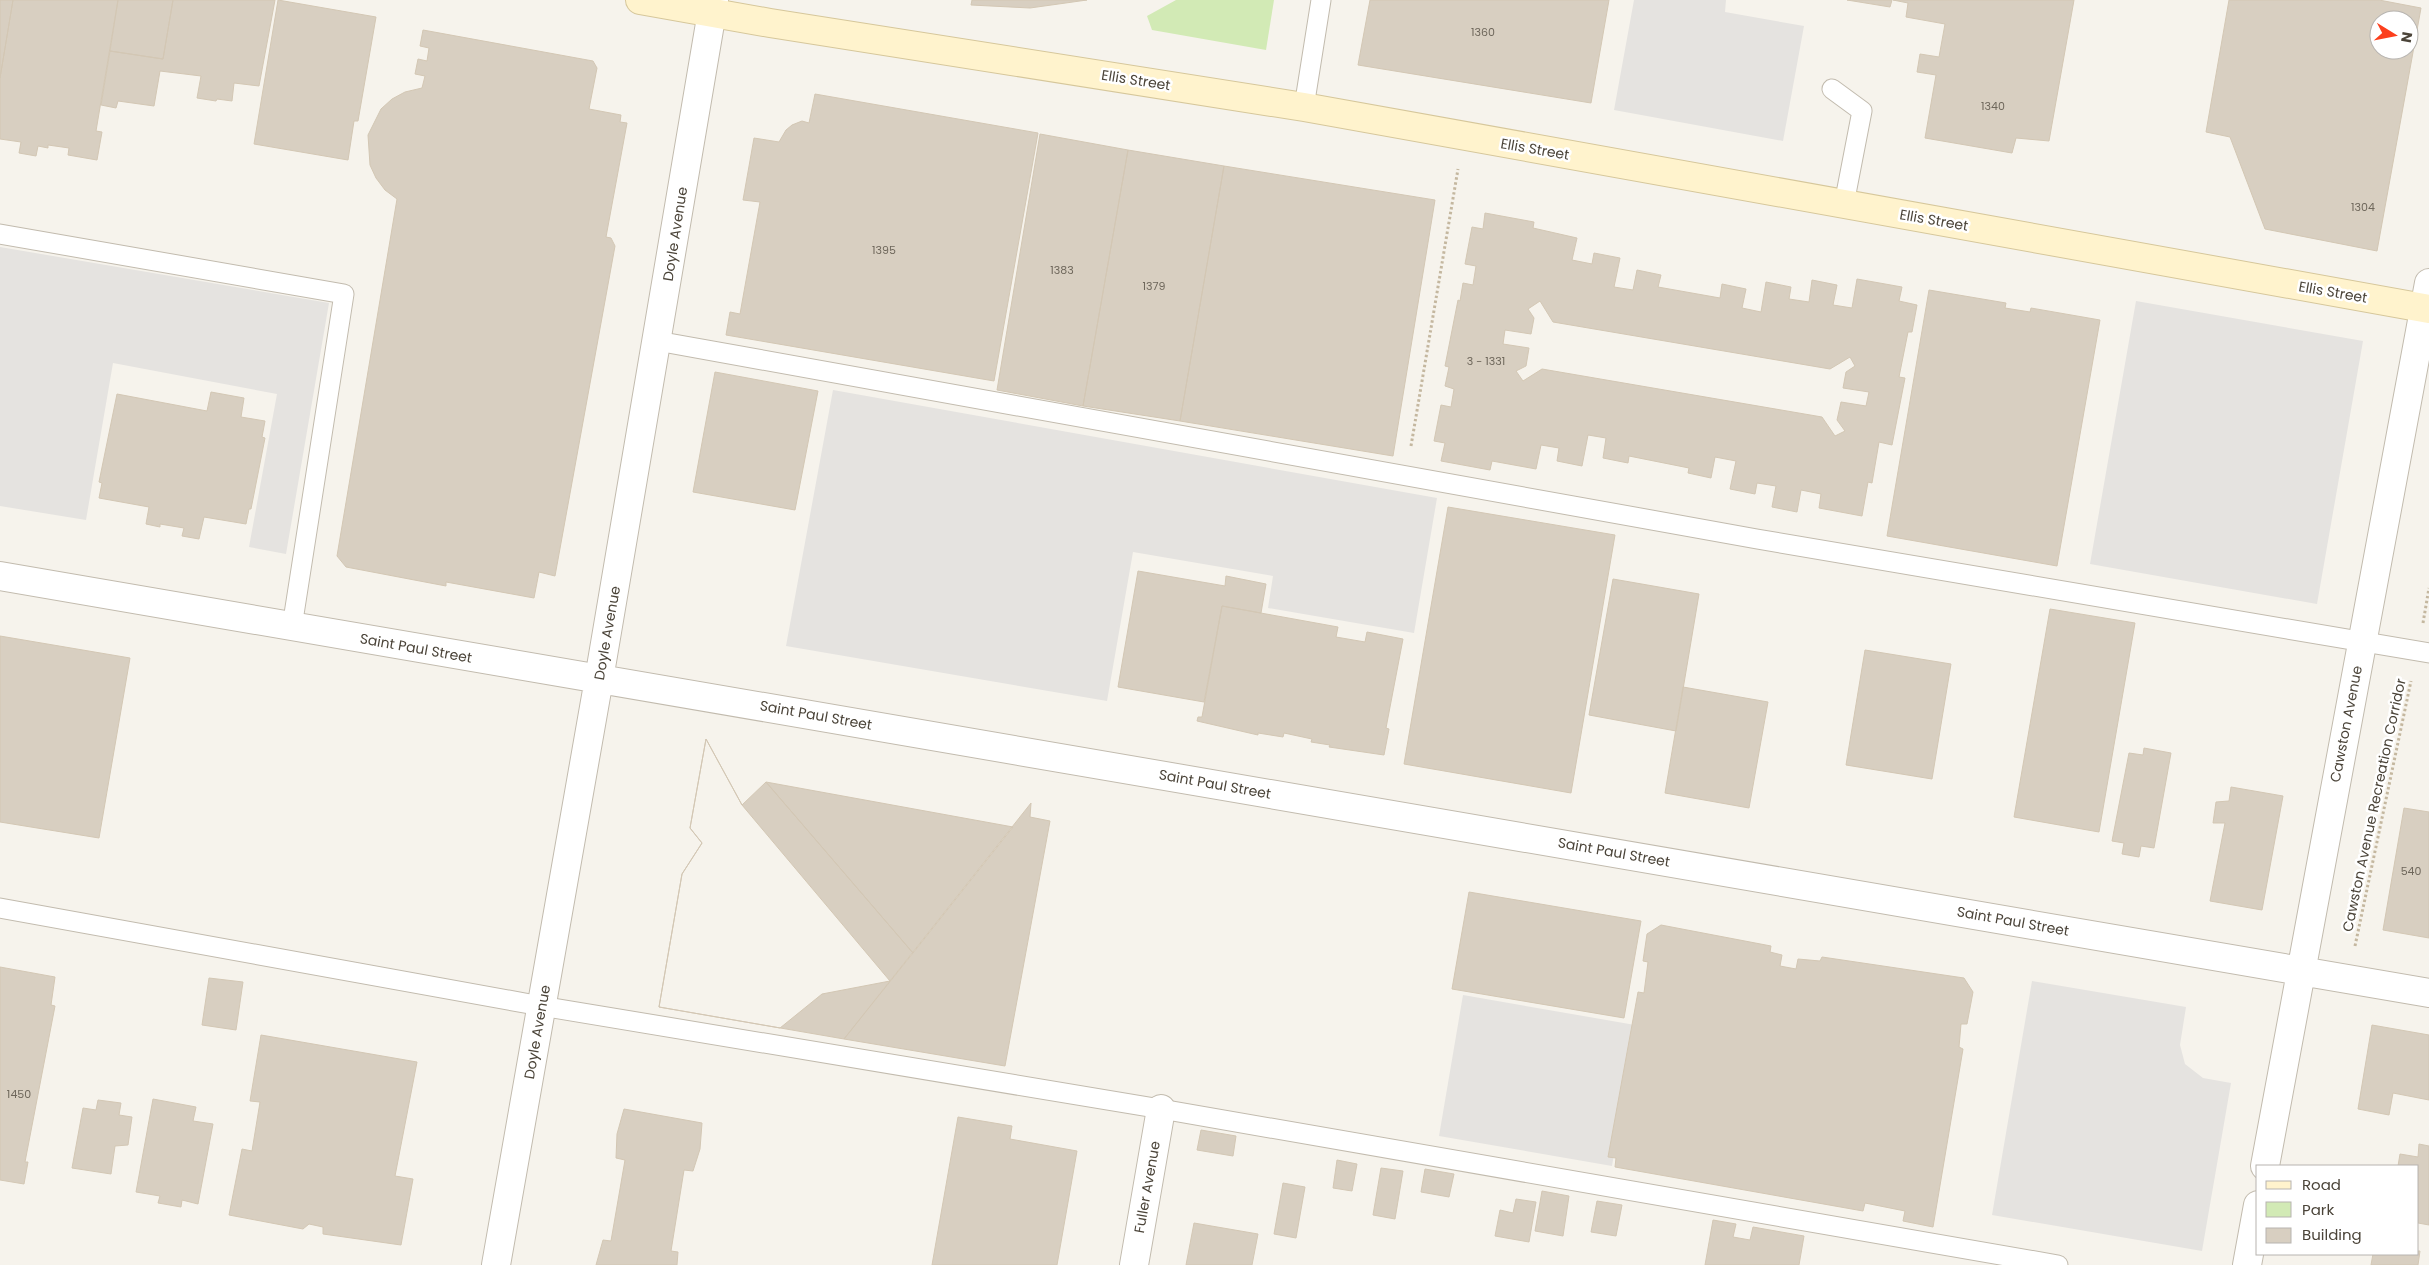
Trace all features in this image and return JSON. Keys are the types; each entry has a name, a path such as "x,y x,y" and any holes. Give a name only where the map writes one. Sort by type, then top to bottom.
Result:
{"street":[{"name":"Ellis Street","path":"640,0 713,7 1304,107 1844,204 2427,300"},
{"name":"Doyle Avenue","path":"496,1265 599,679 713,7"},
{"name":"Cawston Avenue","path":"2265,1165 2361,641 2427,300"},
{"name":"Saint Paul Street","path":"0,576 2429,992"},
{"name":"Fuller Avenue","path":"1134,1265 1161,1109"},
{"path":"2247,1265 2256,1216"}],"lane":[{"path":"1304,107 1322,0"},
{"path":"1832,89 1862,111 1844,204"},
{"path":"0,234 344,294 292,627"},
{"path":"657,341 1406,474 1757,539 2429,654"},
{"path":"0,908 541,1006 1161,1109 1977,1258 2058,1265"}],"path":[{"path":"1406,474 1464,137"},
{"path":"2422,625 2429,588"},
{"name":"Cawston Avenue Recreation Corridor","path":"2355,946 2412,677"}],"green space":[{"path":"1176,0 1274,0 1266,50 1152,30 1147,16"}],"shaded area":[{"path":"1634,0 1726,0 1725,12 1804,26 1783,141 1614,110"},
{"path":"0,247 329,303 286,554 249,547 277,394 113,363 86,520 0,506"},
{"path":"2136,301 2363,341 2317,604 2090,564"},
{"path":"833,390 1437,498 1414,633 1268,608 1273,576 1133,552 1107,701 786,646"},
{"path":"2032,981 2186,1007 2180,1045 2185,1064 2203,1078 2231,1083 2202,1251 1992,1215"},
{"path":"1463,995 1635,1025 1612,1166 1439,1136"}],"building":[{"path":"0,0 13,0 0,78"},
{"path":"13,0 118,0 96,131 102,132 97,160 68,155 69,148 48,145 48,148 38,146 36,156 19,153 21,142 0,139 0,78"},
{"path":"118,0 173,0 163,59 110,51"},
{"path":"173,0 275,0 259,86 234,83 232,101 217,99 216,101 197,98 201,76 160,71 154,106 118,101 116,108 101,105 110,51 163,59"},
{"path":"278,0 376,17 358,121 354,121 348,160 254,144"},
{"path":"972,0 1087,0 1030,8 971,5"},
{"path":"1370,0 1609,0 1591,103 1358,65"},
{"path":"1847,0 1892,0 1890,7"},
{"path":"1893,0 2074,0 2049,141 2016,138 2012,153 1925,138 1936,75 1917,72 1920,54 1939,57 1945,24 1906,17 1908,3"},
{"path":"2229,0 2379,0 2421,8 2419,19 2419,10 2369,10 2369,60 2412,60 2377,251 2265,229 2230,137 2206,132"},
{"path":"423,30 593,61 597,68 589,109 621,115 620,122 627,123 606,237 611,238 615,246 555,576 539,572 534,598 446,582 446,586 346,567 337,556 397,199 385,190 376,178 370,165 368,135 381,109 392,99 405,92 422,88 425,76 415,74 418,59 427,61 429,48 420,46"},
{"path":"815,94 1038,133 994,381 726,335 730,312 740,314 760,202 743,200 754,138 779,142 786,130 792,125 802,121 809,123"},
{"path":"1040,134 1128,150 1083,406 997,390"},
{"path":"1128,150 1224,166 1180,421 1083,406"},
{"path":"1224,166 1435,200 1393,456 1180,421"},
{"path":"1485,213 1534,222 1533,228 1577,238 1572,260 1592,264 1594,253 1620,258 1614,287 1633,290 1637,270 1661,275 1658,287 1720,298 1722,284 1746,289 1742,308 1761,312 1766,282 1791,287 1789,299 1809,302 1812,280 1837,285 1833,305 1852,308 1857,279 1902,287 1899,301 1917,305 1912,332 1908,332 1899,377 1905,378 1892,445 1879,442 1872,483 1868,482 1862,516 1819,508 1821,494 1801,490 1797,512 1772,507 1776,486 1757,483 1755,494 1730,489 1736,461 1715,457 1711,478 1688,473 1689,468 1629,456 1628,463 1603,458 1606,438 1588,435 1582,466 1557,461 1559,448 1541,445 1536,469 1492,461 1490,470 1441,461 1445,443 1434,441 1441,405 1451,407 1454,389 1445,386 1449,367 1445,366 1463,283 1473,285 1476,266 1465,264 1472,227 1483,229","holes":["1540,301 1553,322 1830,369 1850,357 1855,366 1846,372 1843,388 1869,392 1866,406 1841,402 1837,420 1845,431 1835,436 1822,417 1542,369 1523,381 1516,371 1526,366 1529,348 1503,344 1505,330 1531,334 1534,318 1528,309"]},
{"path":"1929,290 2006,303 2005,308 2030,312 2031,308 2100,320 2057,566 1887,536"},
{"path":"715,372 818,391 795,510 693,492"},
{"path":"211,392 244,398 241,417 265,421 262,437 265,438 251,509 249,509 246,524 204,517 199,539 182,536 184,528 160,524 160,527 146,524 149,507 99,498 102,483 99,482 117,394 207,411"},
{"path":"1448,507 1615,535 1571,793 1404,764"},
{"path":"1138,571 1225,586 1226,576 1266,584 1261,613 1222,606 1204,702 1118,687"},
{"path":"1613,579 1699,594 1676,731 1589,715"},
{"path":"1222,606 1338,627 1336,637 1365,642 1367,632 1403,639 1386,728 1389,729 1384,755 1329,747 1330,745 1311,742 1312,739 1284,733 1283,737 1258,733 1258,735 1197,721 1198,717 1202,717"},
{"path":"2050,609 2135,623 2099,832 2014,817"},
{"path":"0,636 130,658 99,838 0,822"},
{"path":"1865,650 1951,664 1932,779 1846,765"},
{"path":"1683,687 1768,702 1749,808 1665,793"},
{"path":"706,739 742,805 766,782 913,953 844,1039 659,1007 682,874 702,843 690,828"},
{"path":"706,739 742,805 890,981 822,994 780,1028 659,1007 682,874 702,843 690,828"},
{"path":"2144,748 2171,753 2154,848 2141,846 2139,857 2122,854 2124,843 2112,841 2129,753 2143,755"},
{"path":"766,782 1013,827 913,953"},
{"path":"2231,787 2283,796 2262,910 2210,901 2225,823 2213,823 2216,802 2229,801"},
{"path":"1031,803 1030,817 1050,821 1005,1066 844,1039"},
{"path":"2404,808 2429,812 2429,938 2383,930"},
{"path":"1469,892 1641,921 1624,1018 1452,989"},
{"path":"1661,925 1771,946 1770,952 1782,955 1780,966 1796,969 1798,959 1820,961 1822,957 1964,978 1973,992 1967,1024 1961,1024 1959,1047 1963,1049 1933,1227 1903,1221 1905,1211 1865,1203 1863,1211 1615,1167 1616,1158 1608,1157 1638,992 1644,993 1648,962 1643,961 1647,934"},
{"path":"0,967 55,977 51,1005 55,1006 25,1162 28,1162 24,1184 0,1180"},
{"path":"209,978 243,982 236,1030 202,1025"},
{"path":"2372,1025 2429,1035 2429,1100 2393,1093 2389,1115 2358,1109"},
{"path":"261,1035 417,1062 395,1176 413,1179 401,1245 323,1234 323,1227 309,1224 303,1229 229,1215 242,1149 252,1151 260,1102 250,1101"},
{"path":"153,1099 196,1107 193,1121 213,1124 198,1204 182,1200 181,1207 158,1203 160,1196 136,1192"},
{"path":"98,1100 121,1103 119,1115 132,1117 128,1145 115,1146 111,1174 72,1168 83,1108 96,1110"},
{"path":"624,1109 702,1123 700,1149 693,1171 684,1170 671,1251 678,1252 677,1265 596,1265 603,1240 611,1241 625,1160 616,1158 617,1134"},
{"path":"958,1117 1012,1126 1010,1139 1077,1151 1057,1265 932,1265"},
{"path":"1201,1130 1236,1136 1233,1156 1197,1150"},
{"path":"2419,1144 2429,1146 2429,1225 2419,1223 2419,1165 2398,1165 2400,1154 2418,1157"},
{"path":"1337,1160 1357,1164 1352,1191 1333,1188"},
{"path":"1381,1168 1403,1171 1395,1219 1373,1215"},
{"path":"1425,1169 1454,1174 1449,1197 1421,1192"},
{"path":"1283,1183 1305,1187 1296,1238 1274,1234"},
{"path":"1542,1191 1569,1196 1563,1236 1535,1231"},
{"path":"1516,1199 1536,1202 1529,1242 1495,1236 1500,1210 1513,1213"},
{"path":"1597,1201 1622,1205 1616,1236 1591,1232"},
{"path":"1713,1220 1736,1224 1733,1237 1750,1240 1753,1227 1804,1236 1799,1265 1705,1265"},
{"path":"1194,1223 1258,1234 1252,1265 1186,1265"},
{"path":"2420,1251 2418,1265 2371,1265 2373,1255 2419,1255"}]}
